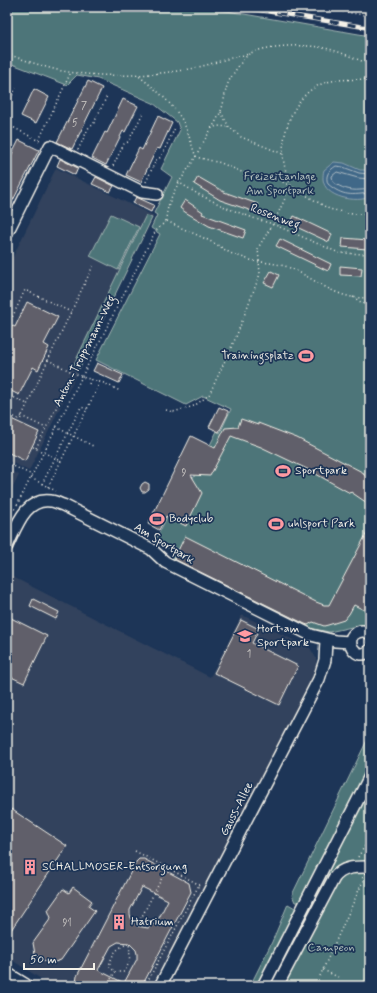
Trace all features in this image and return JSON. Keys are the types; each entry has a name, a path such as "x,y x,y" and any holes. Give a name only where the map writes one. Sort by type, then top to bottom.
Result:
{"main road":[{"path":"7,975 25,986"}],"street":[{"path":"7,233 50,146 142,192 157,194"},
{"name":"Am Sportpark","path":"7,546 25,510 41,501 51,501 63,505 151,549 165,562 311,635 326,640 350,642"},
{"path":"370,634 361,631 356,632 350,642 356,653 367,653 370,650"},
{"name":"Gauss-Allee","path":"160,986 319,679 325,660 326,640"},
{"path":"263,986 370,776"},
{"path":"277,986 334,878 338,873 355,867 370,866"}],"path":[{"path":"315,7 370,16"},
{"path":"7,54 35,64 71,72 116,75 164,73 192,68 270,48 308,45 325,48 370,64"},
{"path":"250,54 229,81 224,95 221,112 196,157 178,182 169,202 166,220 185,231 218,245 232,254 260,262 270,262 286,267 335,291 352,296 365,298 370,297"},
{"path":"38,140 71,72"},
{"path":"136,74 160,93 174,108 181,120 196,157"},
{"path":"166,410 173,412 194,406 209,395 236,337 260,274 258,248 273,224 291,186 287,176 283,154 287,126 298,103 311,90 323,83 338,79 370,79"},
{"path":"7,106 16,88"},
{"path":"74,158 89,127 93,125 107,96"},
{"path":"221,112 229,127 241,137 283,154"},
{"path":"109,175 124,144 128,142 143,113"},
{"path":"7,124 50,146"},
{"path":"211,128 218,126 229,127"},
{"path":"7,131 14,128"},
{"path":"142,192 156,160 161,157 175,128"},
{"path":"196,157 221,163 244,173 272,177 291,186 329,209 352,214 370,214"},
{"name":"Rosenweg","path":"178,182 198,194 227,208 273,224 339,253 370,254"},
{"name":"Anton-Troppmann-Weg","path":"23,493 155,232 166,220"},
{"path":"7,413 20,420 93,266"},
{"path":"7,318 11,320 25,290 71,312"},
{"path":"352,296 370,308"},
{"path":"48,360 82,377 99,381 120,391"},
{"path":"36,448 74,372"},
{"path":"89,384 91,379"},
{"path":"48,487 98,387 99,381"},
{"path":"7,394 28,404"},
{"path":"42,484 81,406 87,409"},
{"path":"21,416 46,428"},
{"path":"56,427 93,446"},
{"path":"33,447 62,461"},
{"path":"7,462 32,475"},
{"path":"7,505 15,509"},
{"path":"320,976 364,879 355,867 370,838"},
{"path":"135,851 199,885 145,986"},
{"path":"137,926 167,868"},
{"path":"129,943 130,955 128,966 124,972 115,972 109,966 111,958 117,948 129,943"},
{"path":"322,970 338,977"},
{"path":"106,986 115,972"}],"shaded area":[{"path":"56,168 154,216 29,471 7,460 7,269"},
{"path":"7,469 19,475 7,499"},
{"path":"7,574 210,677 242,615 310,648 316,658 317,676 209,883 151,986 52,986 7,957"}],"green space":[{"name":"Freizeitanlage Am Sportpark","path":"7,7 204,7 370,36 370,626 361,625 329,632 310,628 172,559 177,549 168,548 155,541 171,509 177,511 217,431 220,433 231,409 203,396 186,405 96,360 160,234 151,228 157,215 154,213 172,177 161,169 180,130 177,122 153,103 98,79 77,75 67,85 7,62"},
{"path":"111,214 139,227 118,270 90,256"},
{"path":"146,215 152,218 79,369 73,366"},
{"path":"370,734 370,765 303,902 295,902 292,895"},
{"name":"Campeon","path":"370,789 370,986 269,986"},
{"path":"288,904 297,909 258,986 250,986 272,942"}],"water":[{"path":"334,162 344,163 360,170 370,170 370,197 364,199 350,199 335,195 329,191 323,179 323,172"}],"building":[{"path":"88,81 102,88 72,149 57,142"},
{"path":"34,89 49,97 36,123 21,116"},
{"path":"123,99 138,106 125,132 123,131 106,165 92,158 105,132 107,133"},
{"path":"158,116 172,123 160,149 157,148 141,182 126,175 139,148 142,150"},
{"path":"19,140 39,150 7,212 7,164"},
{"path":"60,159 78,168 75,175 57,166"},
{"path":"96,177 114,186 110,192 92,184"},
{"path":"198,177 224,192 258,204 255,212 220,200 194,184"},
{"path":"136,197 154,205 151,212 133,203"},
{"path":"185,200 203,212 202,214 246,230 243,238 209,226 185,212 180,208"},
{"path":"294,216 332,234 329,242 290,224"},
{"path":"343,238 368,240 367,249 342,247"},
{"path":"280,239 331,264 328,271 276,246"},
{"path":"340,266 362,268 361,276 340,275"},
{"path":"271,271 279,275 273,287 264,283"},
{"path":"27,302 58,317 44,344 49,347 38,370 33,367 19,395 7,389 7,323 15,327"},
{"path":"97,363 123,375 119,383 93,371"},
{"path":"219,407 228,411 228,414 219,432 209,427"},
{"path":"7,417 39,432 25,461 7,452"},
{"path":"241,419 258,425 258,423 297,438 364,473 363,474 370,479 370,505 351,492 350,493 307,469 261,447 231,436 210,476 191,475 202,493 186,526 166,516 159,530 148,524 191,436 215,448 225,428 238,427"},
{"path":"145,482 149,484 149,489 142,492 140,488"},
{"path":"370,527 370,613 354,605 344,620 324,626 313,622 308,625 305,624 174,559 185,536 316,602 329,605"},
{"path":"33,599 59,612 56,619 30,606"},
{"path":"7,616 47,636 24,683 7,675"},
{"path":"241,620 259,629 252,643 298,666 279,705 214,673"},
{"name":"SCHALLMOSER-Entsorgung","path":"11,809 67,846 7,936 7,815"},
{"name":"Hatrium","path":"139,859 144,859 189,883 191,892 142,986 79,986 76,983 77,976 136,862","holes":["142,887 168,900 157,922 148,928 137,926 130,914 130,910","118,942 129,943 136,950 137,954 137,959 124,983 98,970 111,946"]},
{"path":"73,887 92,901 88,906 95,911 61,960 49,964 35,954 33,943 51,918 48,910 63,889 69,893"}],"railway":[{"path":"241,7 370,28"}],"place":[{"name":"Trainingsplatz","path":"306,356"},
{"name":"Sportpark","path":"283,471"},
{"name":"Bodyclub","path":"157,519"},
{"name":"uhlsport Park","path":"276,524"},
{"name":"Hort am Sportpark","path":"245,636"},
{"name":"SCHALLMOSER-Entsorgung","path":"30,867"},
{"name":"Hatrium","path":"119,922"}]}
